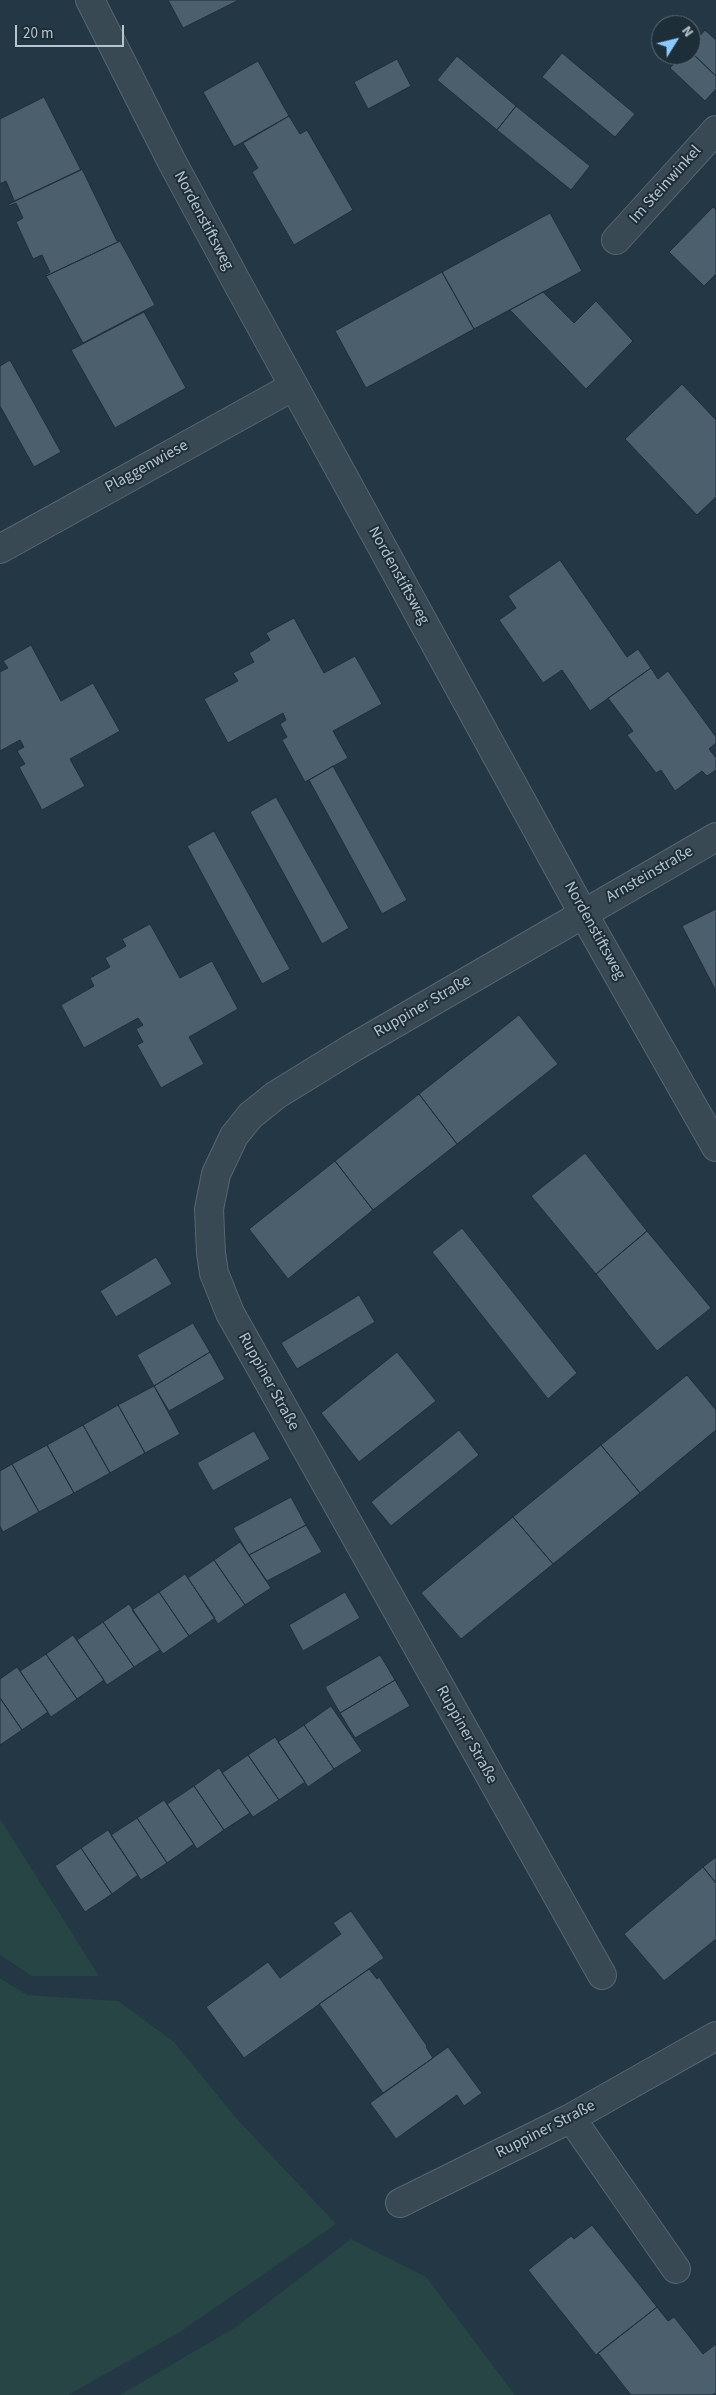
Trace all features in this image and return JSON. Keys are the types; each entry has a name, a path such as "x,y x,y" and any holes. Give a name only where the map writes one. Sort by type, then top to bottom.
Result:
{"street":[{"name":"Nordenstiftsweg","path":"90,0 171,160 294,386 583,913 716,1147"},
{"name":"Im Steinwinkel","path":"616,240 716,130"},
{"name":"Plaggenwiese","path":"0,549 294,386"},
{"name":"Arnsteinstraße","path":"583,913 716,837"},
{"name":"Ruppiner Straße","path":"583,913 294,1082 262,1106 242,1125 221,1161 212,1190 208,1220 214,1273 230,1313 602,1975"},
{"name":"Ruppiner Straße","path":"400,2203 571,2118 716,2036"},
{"path":"571,2118 676,2269"}],"green space":[{"path":"0,1819 99,1976 32,1976 0,1955"},
{"path":"0,1978 27,1995 118,2001 174,2042 236,2118 336,2224 180,2332 68,2395 0,2395"},
{"path":"351,2239 426,2277 515,2395 120,2395 236,2327"}],"building":[{"path":"168,0 239,0 183,28"},
{"path":"705,30 716,40 716,76 701,62 701,35"},
{"path":"562,53 635,114 615,137 542,77"},
{"path":"457,56 516,106 497,130 437,80"},
{"path":"397,59 411,86 368,109 354,82"},
{"path":"258,61 289,116 234,147 203,92"},
{"path":"701,62 716,76 716,89 705,101 670,68 673,65 701,65"},
{"path":"44,97 81,170 9,204 14,200 6,181 0,184 0,119"},
{"path":"516,106 590,166 571,190 497,130"},
{"path":"289,116 300,134 307,130 353,210 294,245 252,172 258,168 243,143"},
{"path":"82,169 117,241 120,241 46,276 50,272 42,255 33,259 16,222 23,218 16,203 9,206 8,204"},
{"path":"713,207 716,210 716,274 704,286 669,252"},
{"path":"550,213 582,271 474,329 442,272"},
{"path":"120,241 155,305 83,343 46,276"},
{"path":"442,272 474,329 366,388 335,331"},
{"path":"543,292 574,323 596,301 633,341 586,389 510,310"},
{"path":"144,312 186,388 115,428 71,350"},
{"path":"10,360 61,452 34,467 0,406 0,366"},
{"path":"682,384 716,420 716,497 697,515 625,439"},
{"path":"560,560 627,657 638,649 651,668 590,711 562,670 543,683 499,620 516,608 508,596"},
{"path":"294,618 324,673 355,656 382,704 333,731 348,758 305,782 282,740 287,737 280,724 286,720 283,713 228,743 204,699 238,681 233,673 254,662 249,653 270,640 266,633"},
{"path":"31,645 61,701 93,683 120,731 70,759 85,786 42,810 19,767 25,764 17,751 24,747 20,740 0,751 0,672 8,668 3,661"},
{"path":"651,668 658,679 668,671 716,737 716,743 709,749 716,758 716,770 707,776 702,771 675,791 661,770 656,773 627,735 633,731 608,698"},
{"path":"333,766 407,900 382,914 309,780"},
{"path":"276,797 349,928 322,944 250,812"},
{"path":"214,831 290,969 262,984 187,846"},
{"path":"716,909 716,991 682,926"},
{"path":"150,924 180,978 212,961 238,1009 189,1037 204,1064 161,1088 137,1045 143,1042 136,1029 143,1025 138,1018 84,1048 61,1005 94,986 90,978 110,967 105,958 126,946 122,939"},
{"path":"519,1015 558,1064 457,1144 419,1094"},
{"path":"419,1094 457,1144 373,1210 335,1161"},
{"path":"585,1153 647,1231 596,1274 531,1196"},
{"path":"335,1161 373,1210 288,1279 249,1229"},
{"path":"462,1228 577,1373 548,1399 432,1252"},
{"path":"647,1231 711,1308 657,1351 596,1274"},
{"path":"156,1257 172,1284 116,1317 100,1291"},
{"path":"359,1295 375,1322 297,1369 281,1343"},
{"path":"193,1323 210,1352 154,1386 137,1355"},
{"path":"210,1352 225,1379 169,1411 154,1386"},
{"path":"397,1352 436,1401 359,1462 321,1413"},
{"path":"687,1375 716,1410 716,1430 640,1493 601,1445"},
{"path":"154,1386 180,1434 145,1453 118,1405"},
{"path":"118,1405 145,1453 110,1473 83,1425"},
{"path":"83,1425 110,1473 74,1493 47,1445"},
{"path":"459,1430 479,1455 391,1526 371,1502"},
{"path":"254,1431 270,1459 213,1491 197,1463"},
{"path":"47,1445 74,1493 39,1512 12,1464"},
{"path":"601,1445 640,1493 553,1564 513,1517"},
{"path":"12,1464 39,1512 3,1532 0,1526 0,1471"},
{"path":"291,1497 306,1525 249,1555 233,1528"},
{"path":"513,1517 553,1564 461,1639 421,1593"},
{"path":"306,1525 322,1552 267,1581 249,1555"},
{"path":"240,1542 271,1588 245,1605 214,1560"},
{"path":"214,1560 245,1605 218,1624 188,1578"},
{"path":"185,1574 215,1618 189,1636 159,1592"},
{"path":"159,1592 189,1636 163,1654 132,1610"},
{"path":"345,1592 360,1618 303,1651 289,1625"},
{"path":"129,1604 160,1650 134,1667 103,1622"},
{"path":"103,1622 134,1667 107,1685 77,1640"},
{"path":"73,1635 104,1680 77,1699 46,1654"},
{"path":"46,1654 77,1699 51,1717 20,1671"},
{"path":"380,1655 395,1680 340,1713 325,1687"},
{"path":"17,1667 48,1712 22,1730 0,1698 0,1679"},
{"path":"395,1680 410,1706 355,1738 340,1713"},
{"path":"0,1698 22,1730 0,1745"},
{"path":"331,1706 362,1751 334,1769 304,1725"},
{"path":"304,1725 334,1769 308,1787 278,1742"},
{"path":"275,1737 305,1782 279,1800 248,1755"},
{"path":"248,1755 279,1800 253,1817 222,1773"},
{"path":"219,1768 250,1813 224,1830 194,1786"},
{"path":"194,1786 224,1830 197,1849 167,1804"},
{"path":"164,1800 194,1844 167,1863 137,1818"},
{"path":"137,1818 167,1863 141,1880 111,1835"},
{"path":"108,1830 138,1875 112,1894 81,1848"},
{"path":"81,1848 112,1894 85,1912 55,1866"},
{"path":"716,1857 716,1883 703,1867"},
{"path":"703,1867 716,1883 716,1939 664,1981 624,1934"},
{"path":"351,1911 384,1958 244,2058 206,2007 268,1962 280,1978 341,1934 333,1923"},
{"path":"369,1969 377,1979 379,1977 427,2046 433,2058 383,2093 319,2004"},
{"path":"448,2047 482,2093 464,2106 457,2095 396,2139 370,2103"},
{"path":"592,2225 657,2307 596,2355 528,2270 571,2236 574,2239"},
{"path":"657,2307 668,2321 674,2317 703,2354 716,2344 716,2393 712,2395 631,2395 598,2353"}]}
